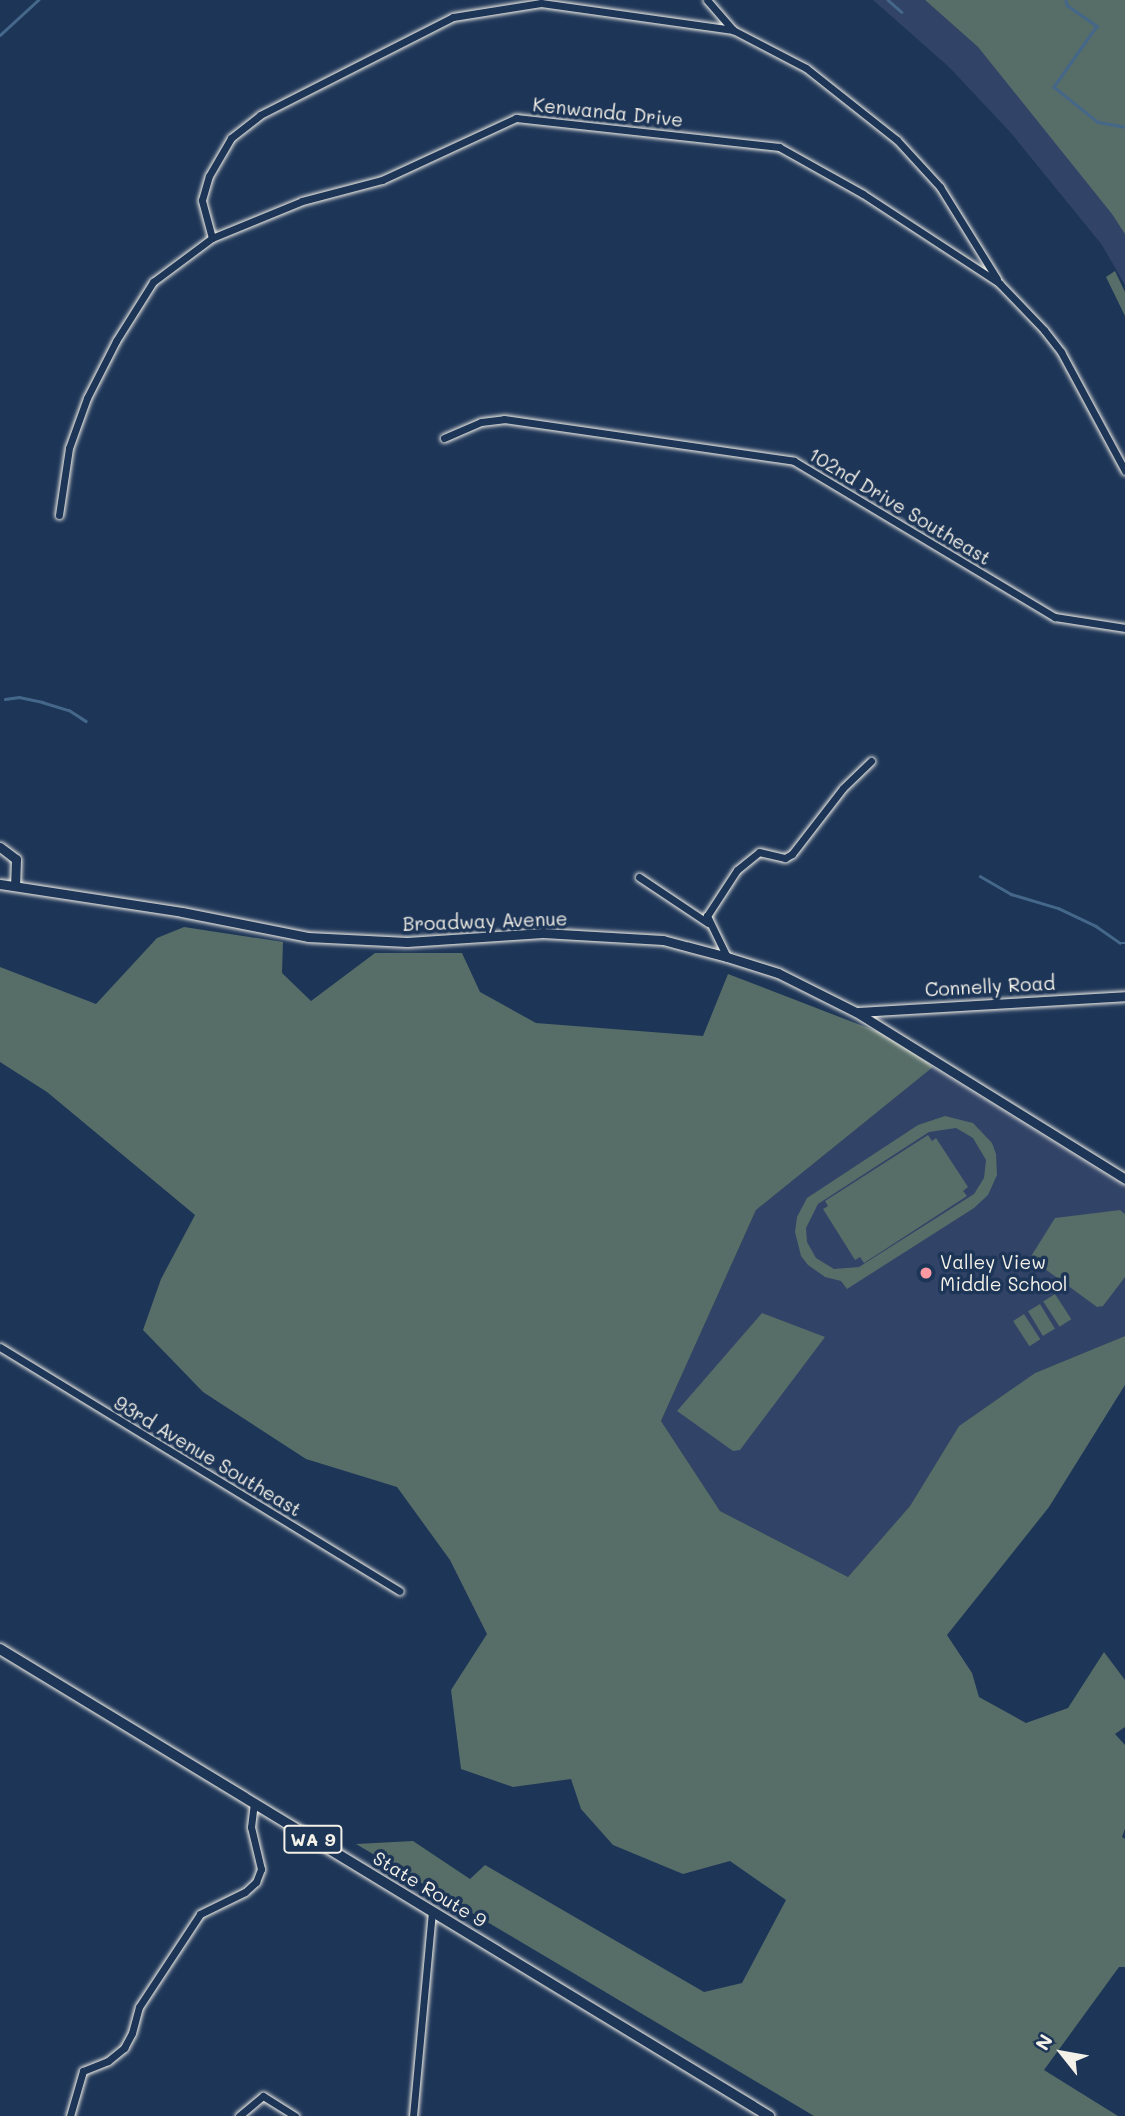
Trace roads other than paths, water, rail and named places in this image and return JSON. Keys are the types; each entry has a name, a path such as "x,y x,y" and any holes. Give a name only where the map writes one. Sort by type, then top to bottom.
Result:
{"main road":[{"name":"State Route 9","path":"0,1649 769,2116"}],"street":[{"path":"707,0 733,30"},
{"path":"212,237 202,200 208,176 231,138 260,115 453,17 541,3 733,30 806,68 897,140 940,187 999,283"},
{"name":"Kenwanda Drive","path":"59,514 69,448 88,398 116,341 153,282 212,237 302,201 382,180 516,118 779,147 863,194 999,283 1061,352 1125,471"},
{"name":"102nd Drive Southeast","path":"444,438 481,422 504,419 793,461 1055,617 1125,628"},
{"path":"708,923 709,910 745,861 759,852 785,858 792,854 843,788 871,761"},
{"path":"0,846 16,859 15,884"},
{"path":"639,877 708,923 721,939 727,957"},
{"name":"Broadway Avenue","path":"0,884 15,884 308,937 407,942 543,933 663,940 778,973 856,1012 1125,1179"},
{"name":"Connelly Road","path":"856,1012 1125,996"},
{"name":"93rd Avenue Southeast","path":"0,1347 399,1591"},
{"path":"70,2116 83,2071 108,2061 124,2048 132,2033 139,2007 200,1914 245,1892 256,1882 261,1869 251,1827 254,1804"},
{"path":"413,2116 432,1911"},
{"path":"239,2116 263,2096 295,2116"}],"waterway":[{"path":"0,35 38,0"},
{"path":"888,0 902,12"},
{"path":"1066,0 1067,5 1097,26 1054,87 1098,122 1125,127"},
{"path":"5,699 19,697 42,702 69,710 86,721"},
{"path":"980,876 1011,894 1058,908 1096,926 1120,943 1125,943"}],"place":[{"name":"Valley View Middle School","path":"926,1273"}]}
